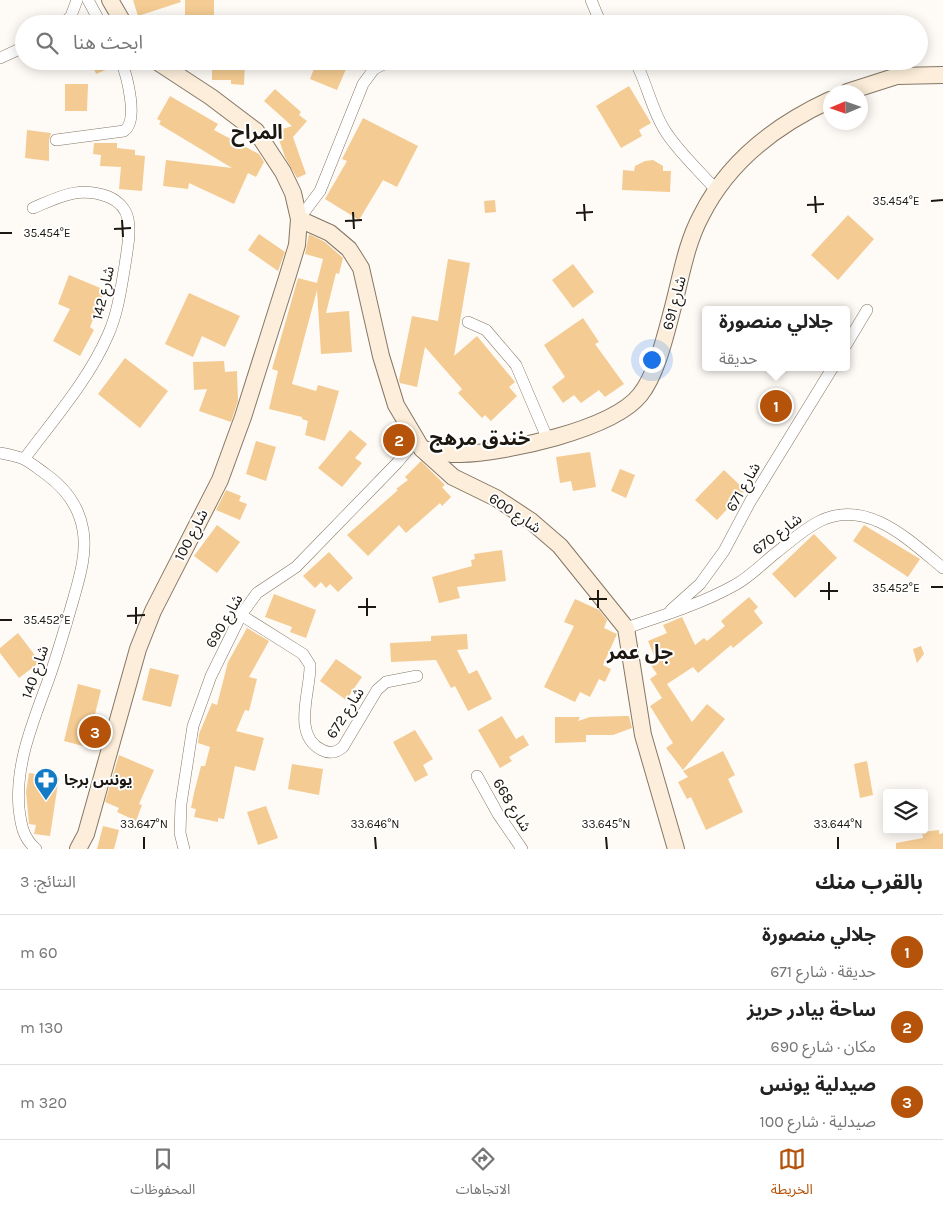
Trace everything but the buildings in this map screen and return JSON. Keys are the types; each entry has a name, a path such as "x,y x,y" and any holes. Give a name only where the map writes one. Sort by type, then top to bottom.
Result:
{"main road":[{"path":"110,0 119,15"},
{"name":"شارع 100","path":"78,849 86,834 94,798 141,641 152,611 220,480 243,418 297,245 299,220 293,193 283,172 256,131 211,97 170,70"},
{"path":"868,85 897,76 943,75"},
{"name":"شارع 691","path":"419,445 459,455 548,440 606,420 626,408 640,394 653,370 667,331 686,254 700,217 716,190 741,159 773,132 823,104"},
{"name":"شارع 600","path":"299,220 330,233 349,249 361,268 381,356 396,405 419,445 454,477 496,498 531,521 560,546 626,628 643,735 676,849"}],"street":[{"path":"71,15 77,0"},
{"path":"88,0 96,15"},
{"path":"591,0 597,15"},
{"path":"0,58 15,51"},
{"path":"56,140 128,129 131,118 129,91 123,70"},
{"path":"299,220 320,190 363,84 373,70"},
{"path":"639,70 663,127 675,146 716,190"},
{"name":"شارع 142","path":"25,458 92,364 108,334 121,294 129,231 126,212 122,206 113,199 88,191 67,194 33,208"},
{"path":"850,338 867,310"},
{"path":"468,322 486,330 516,365 548,440"},
{"name":"شارع 671","path":"669,613 700,584 724,551 750,502 830,371"},
{"name":"شارع 690","path":"184,849 180,833 181,804 193,726 211,676 241,615 257,593 296,567 397,463 419,445"},
{"name":"شارع 140","path":"0,453 25,458 58,483 72,498 83,530 84,548 79,577 64,633 28,737 21,766 18,791 20,821 26,841 36,849"},
{"name":"شارع 670","path":"626,628 669,613 735,585 802,532 820,521 846,514 858,514 887,525 943,568"},
{"name":"شارع 672","path":"241,615 302,654 310,665 304,718 306,731 319,749 328,753 337,752 343,747 377,690 386,682 417,676"},
{"name":"شارع 668","path":"477,776 498,814 522,849"}],"place":[{"name":"جلالي منصورة","path":"776,406"},
{"name":"ساحة بيادر حريز","path":"399,440"},
{"name":"صيدلية يونس","path":"95,732"},
{"name":"يونس برجا","path":"46,801"}],"district":[{"name":"المراح","path":"257,132"},
{"name":"خندق مرهج","path":"480,438"},
{"name":"جل عمر","path":"640,652"}]}
